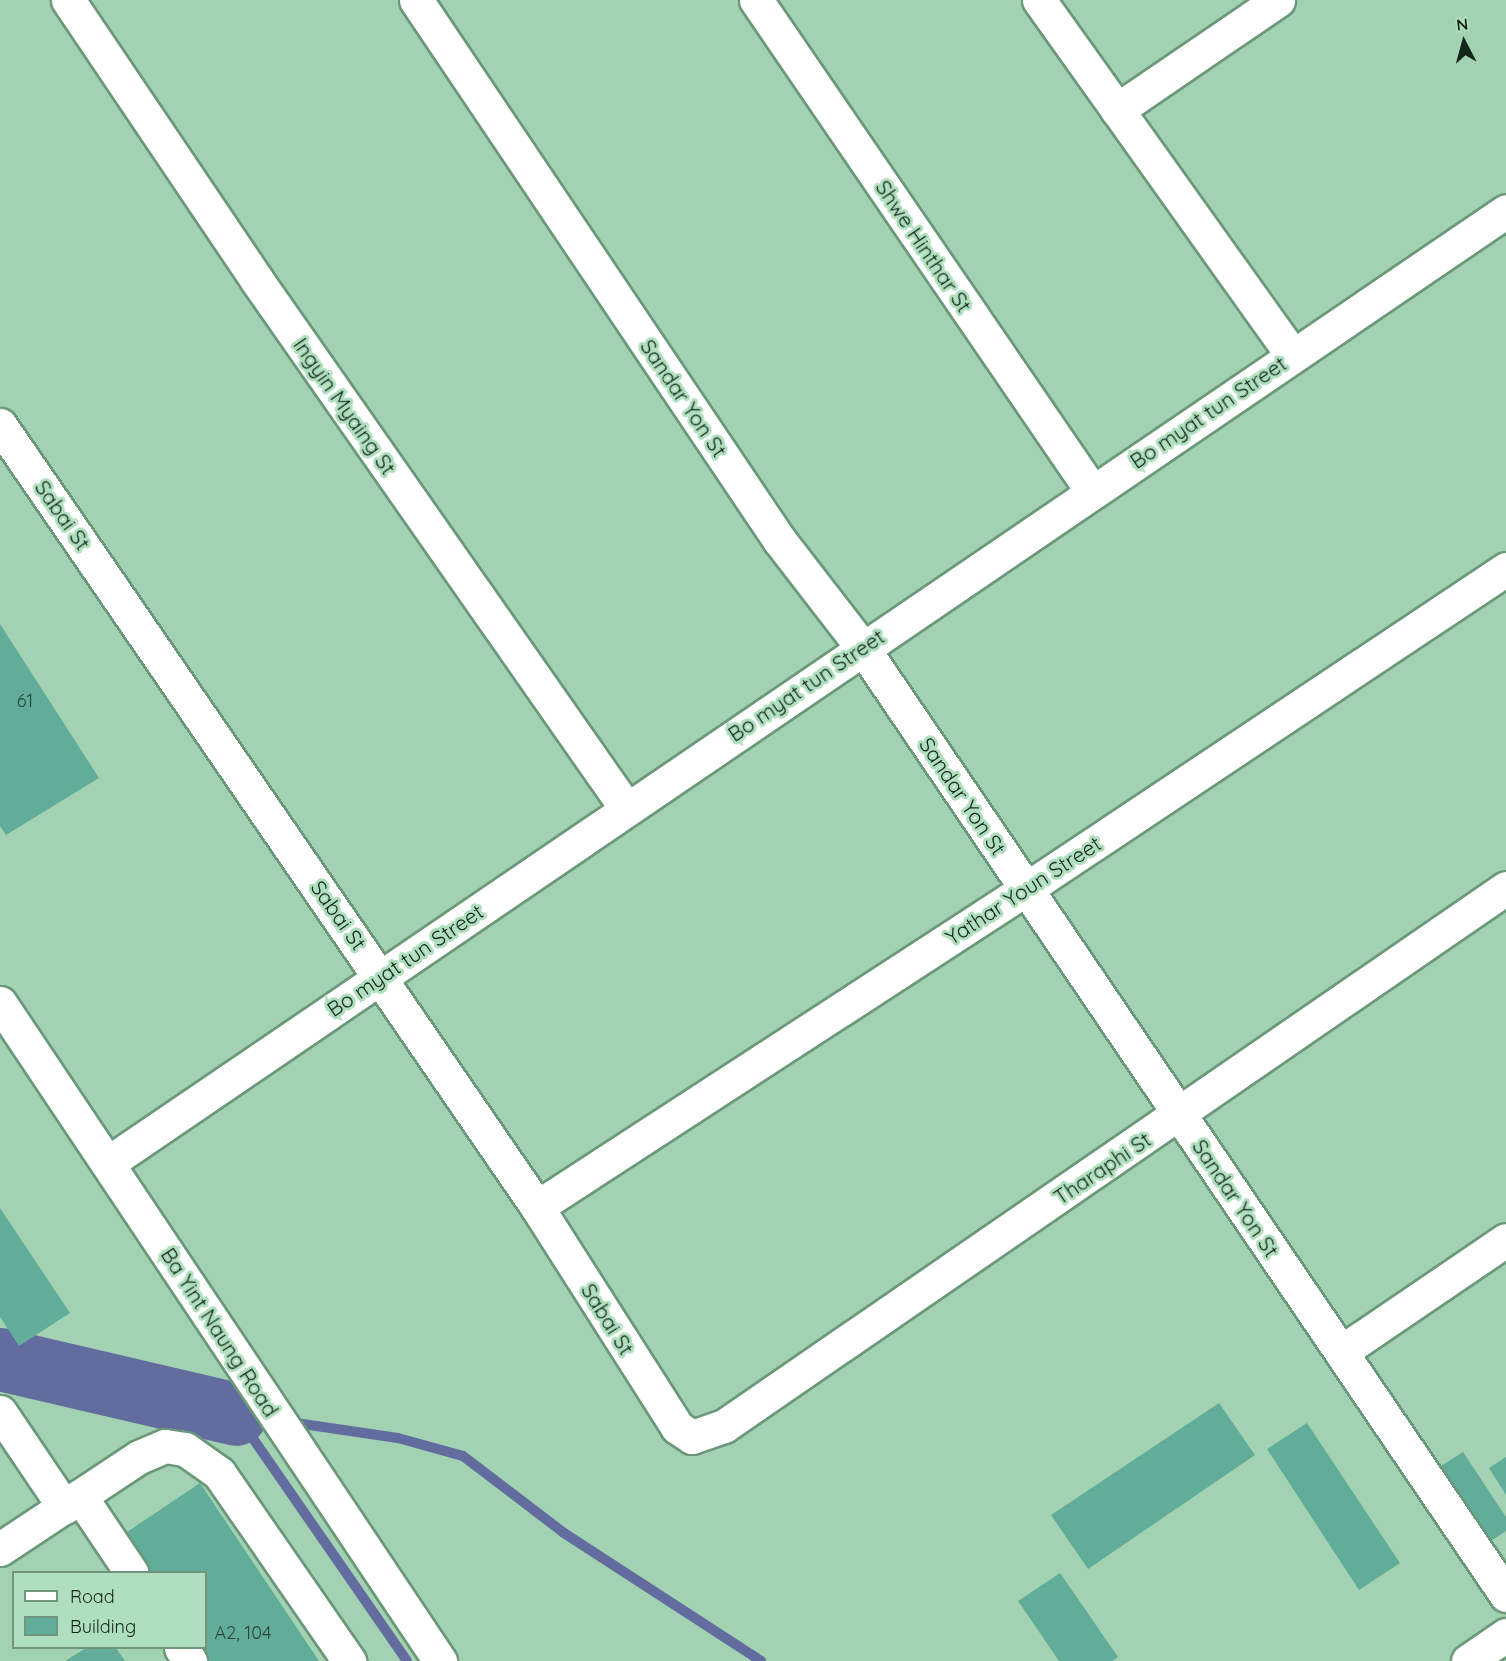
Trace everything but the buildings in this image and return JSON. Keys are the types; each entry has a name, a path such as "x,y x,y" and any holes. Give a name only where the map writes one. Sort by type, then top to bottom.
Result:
{"street":[{"name":"Ingyin Myaing St","path":"68,0 256,279 626,808"},
{"name":"Sandar Yon St","path":"416,0 780,541 862,647 1506,1595"},
{"name":"Shwe Hinthar St","path":"756,0 1092,491"},
{"path":"1039,0 1292,355"},
{"path":"1117,110 1278,0"},
{"name":"Bo myat tun Street","path":"108,1162 1506,211"},
{"name":"Sabai St","path":"0,425 381,976 537,1207 676,1427 692,1437"},
{"name":"Yathar Youn Street","path":"537,1207 1026,889 1506,569"},
{"name":"Tharaphi St","path":"692,1437 724,1426 1180,1115 1506,888"},
{"name":"Ba Yint Naung Road","path":"0,1003 440,1661"},
{"path":"1341,1352 1506,1240"},
{"path":"5,1430 72,1502 130,1571"},
{"path":"0,1549 138,1457 165,1446 185,1449 219,1473 349,1661"},
{"path":"1468,1661 1506,1635"}],"waterway":[{"path":"0,1359 236,1414"},
{"path":"236,1414 271,1419"},
{"path":"236,1414 407,1661"},
{"path":"289,1422 398,1438 463,1456 564,1533 761,1661"}]}
